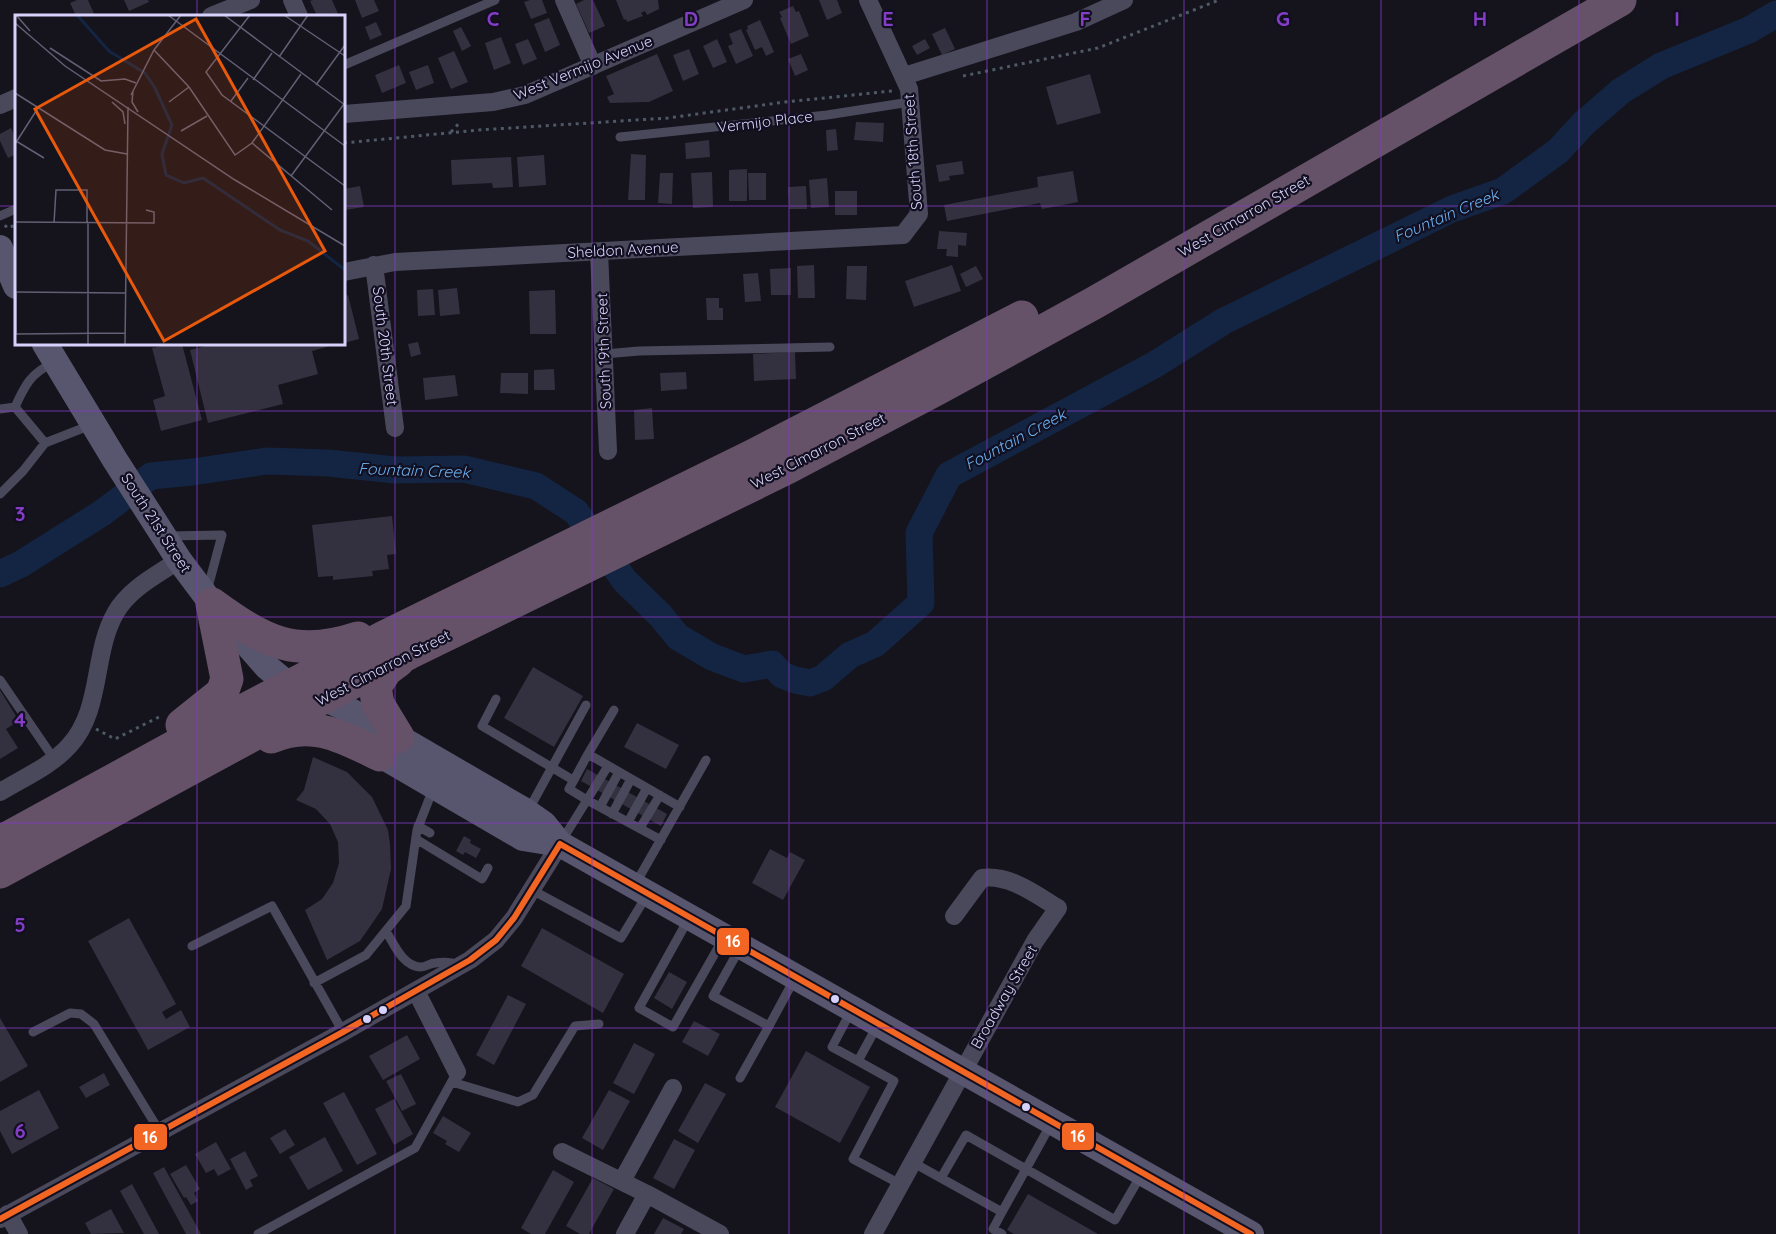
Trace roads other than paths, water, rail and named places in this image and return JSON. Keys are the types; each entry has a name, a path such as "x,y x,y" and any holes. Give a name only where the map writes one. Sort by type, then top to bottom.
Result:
{"highway":[{"name":"West Cimarron Street","path":"0,842 118,777 409,653 557,567 636,528 842,411 1068,293 1578,0"},
{"name":"West Cimarron Street","path":"636,528 797,463 1094,303 1620,0"},
{"name":"West Cimarron Street","path":"0,872 173,779 307,697 431,613 557,567"},
{"path":"209,600 237,622 274,642 315,648 352,640 431,613"},
{"path":"118,777 222,693 227,679 209,600"},
{"path":"173,779 276,735 308,728 389,746 385,718 378,704 375,687 386,670 409,653"}],"main road":[{"path":"2,255 15,283"},
{"name":"South 21st Street","path":"51,349 93,424 179,560 209,600 267,667 307,697 389,746 527,812 544,824 560,844"},
{"name":"South 21st Street","path":"389,746 434,786 523,837 560,844 1251,1234"}],"street":[{"path":"213,15 250,0"},
{"path":"292,0 299,15"},
{"path":"564,0 592,66"},
{"name":"West Vermijo Avenue","path":"345,114 493,102 525,95 744,0"},
{"name":"South 18th Street","path":"868,0 908,89 919,214 903,235"},
{"name":"Vermijo Place","path":"908,89 1125,0"},
{"path":"0,105 15,98"},
{"name":"Sheldon Avenue","path":"345,272 395,262 903,235"},
{"name":"South 19th Street","path":"599,252 608,451"},
{"name":"South 20th Street","path":"374,265 395,428"},
{"path":"0,792 54,759 70,745 83,723 94,692 105,634 116,611 132,591 179,560"},
{"path":"19,1234 4,1216 460,966 496,940 514,918 560,844"},
{"name":"Broadway Street","path":"873,1234 1035,941 1058,908 1025,887 993,876 982,878 954,916"},
{"path":"416,991 454,1077"},
{"path":"622,1181 673,1088"},
{"path":"562,1152 622,1181 720,1234"},
{"path":"625,1234 647,1194"}],"lane":[{"path":"345,64 495,0"},
{"name":"Vermijo Place","path":"620,137 827,115 908,89"},
{"path":"0,216 15,209"},
{"path":"604,354 639,351 830,347"},
{"path":"15,406 25,385 39,369 51,349"},
{"path":"0,409 15,406"},
{"path":"15,406 45,443"},
{"path":"0,494 23,471 45,443 93,424"},
{"path":"163,536 222,535 209,600"},
{"path":"0,680 54,759"},
{"path":"496,699 482,726 573,780"},
{"path":"527,812 586,705"},
{"path":"614,710 569,789 661,840"},
{"path":"588,754 680,807"},
{"path":"532,890 621,938 661,840 706,760"},
{"path":"560,844 608,766"},
{"path":"600,807 619,772"},
{"path":"612,814 631,779"},
{"path":"314,983 366,955 406,906 418,826 434,786"},
{"path":"628,822 647,788"},
{"path":"640,828 660,795"},
{"path":"418,826 430,834"},
{"path":"416,839 482,879 488,868"},
{"path":"192,946 272,906 343,1032"},
{"path":"690,917 639,1008 647,1013 673,1027 733,941"},
{"path":"386,931 402,957 407,961 420,967 435,963 452,963 460,966"},
{"path":"733,941 713,996 769,1026"},
{"path":"740,1078 796,977"},
{"path":"852,1008 832,1047 894,1081 853,1159 900,1184"},
{"path":"33,1032 70,1013 81,1014 94,1024 160,1132"},
{"path":"858,1061 879,1023"},
{"path":"258,1234 415,1148 454,1077 518,1102 532,1095 575,1026 598,1024"},
{"path":"1002,1234 993,1229 1052,1121"},
{"path":"941,1178 966,1135 1115,1220 1142,1172"},
{"path":"912,1162 1002,1212"}],"waterway":[{"name":"Fountain Creek","path":"0,574 21,564 102,513 151,476 267,461 328,463 395,470 464,469 536,486 576,512 625,581 660,615 678,637 712,657 744,669 772,664 782,675 810,683 823,678 850,655 875,644 921,603 919,533 949,475 1154,365 1224,321 1452,209 1503,191 1558,151 1584,123 1621,91 1661,66 1749,30 1776,14"}]}
